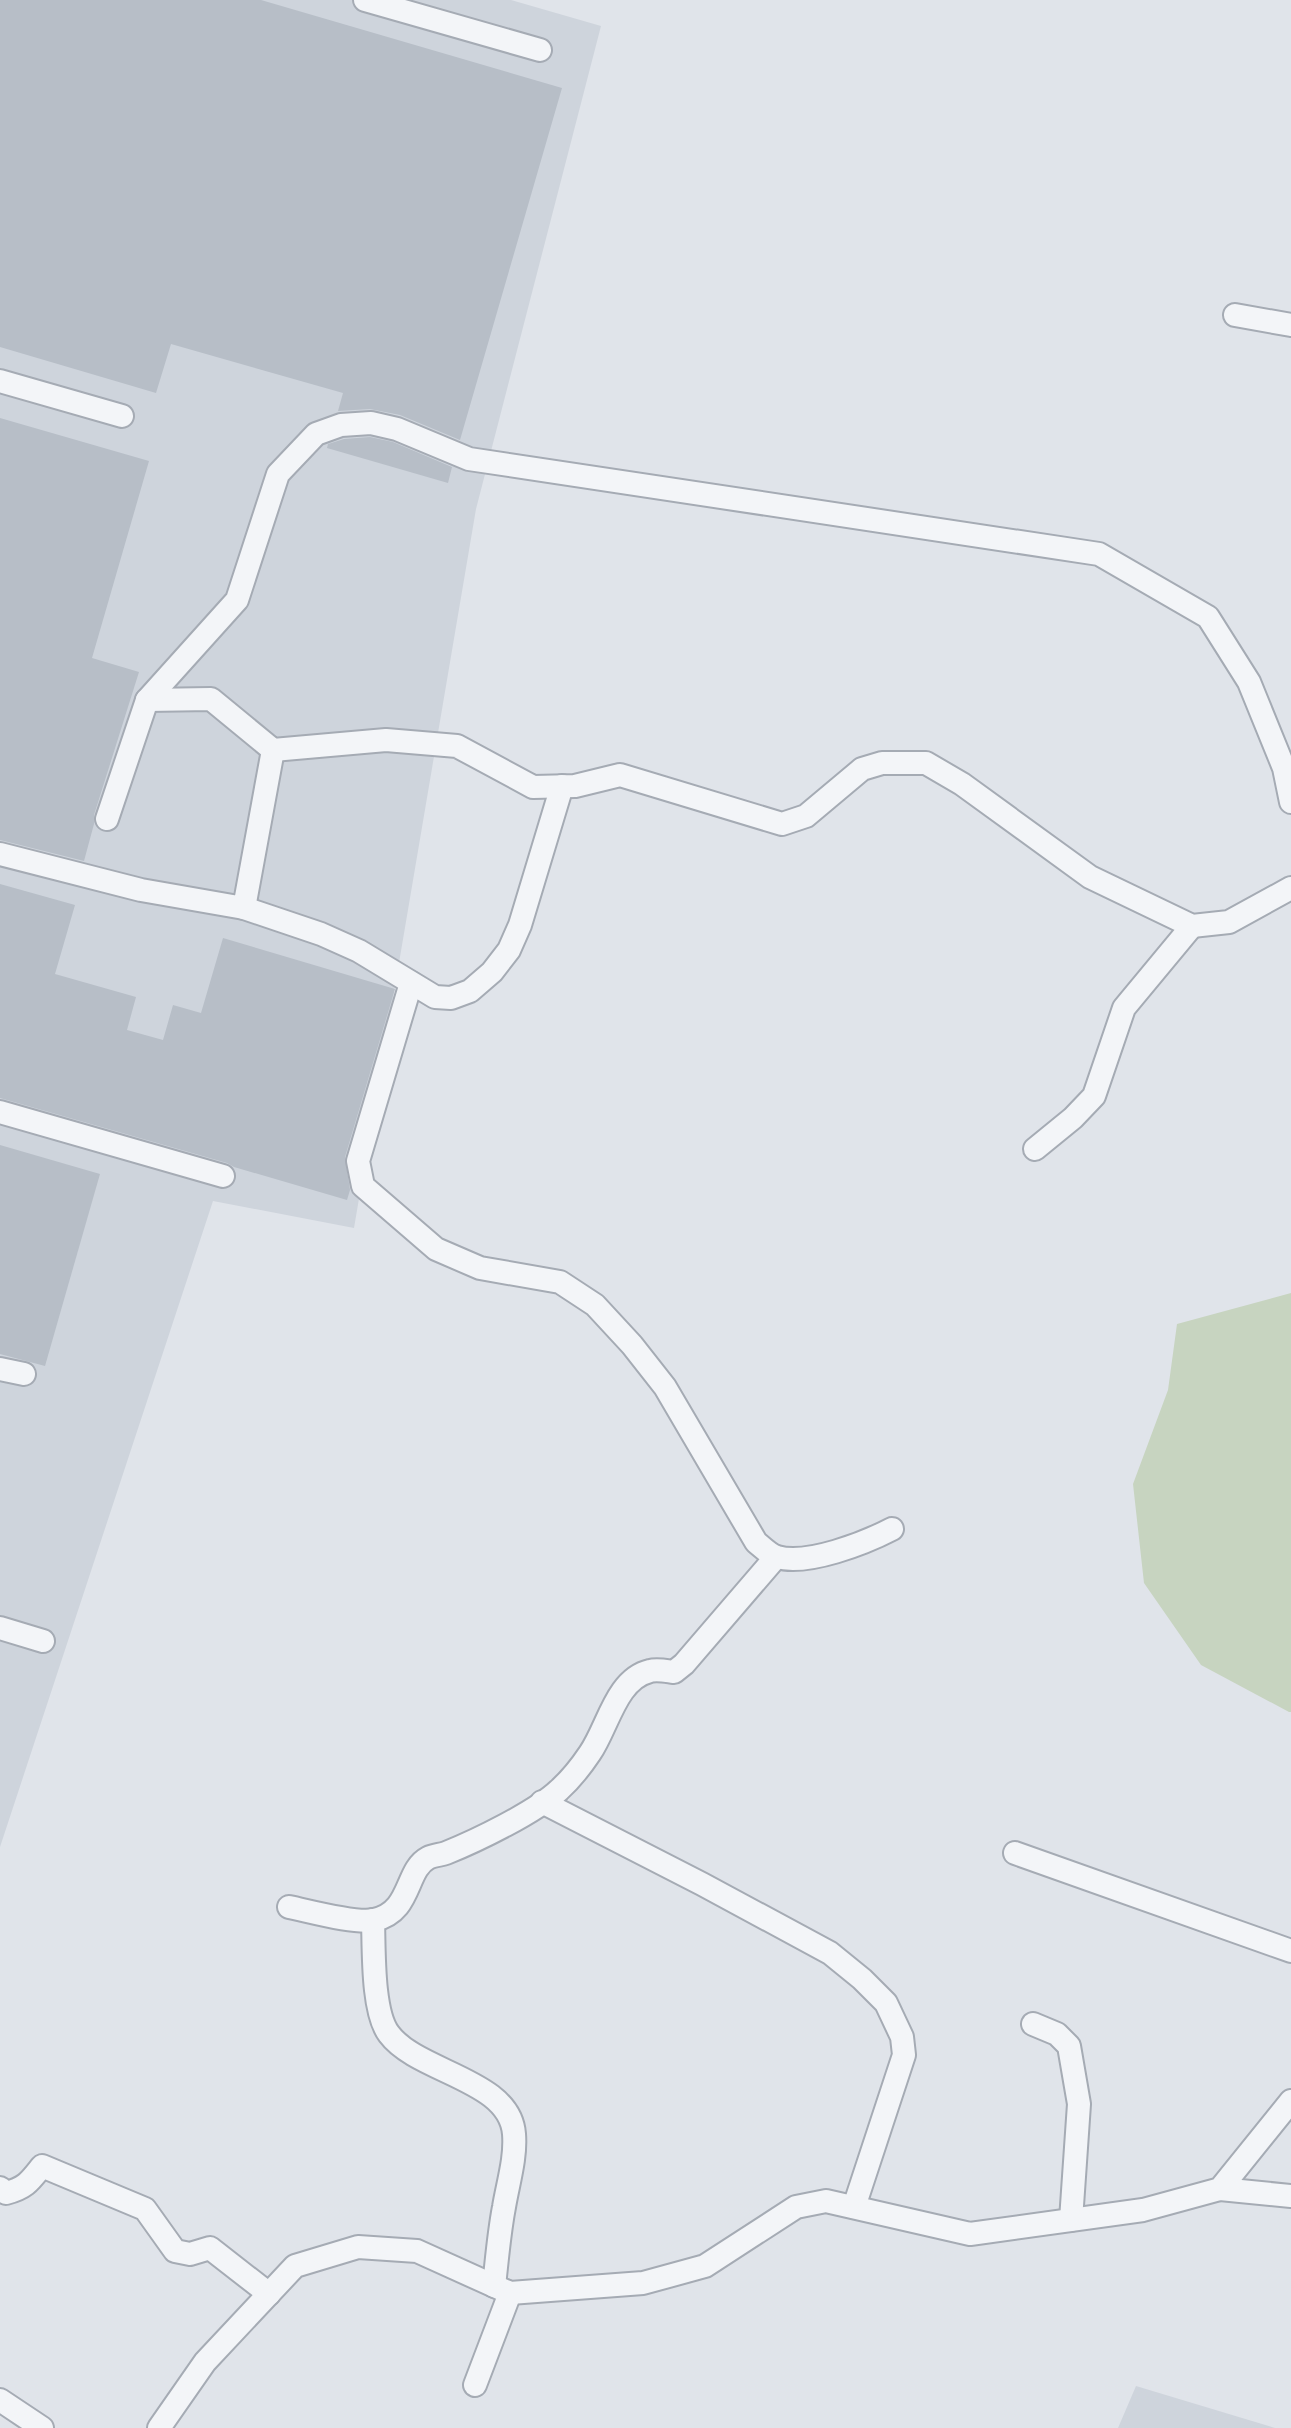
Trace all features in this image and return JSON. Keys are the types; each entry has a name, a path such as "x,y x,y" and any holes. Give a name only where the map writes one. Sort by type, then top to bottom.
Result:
{"street":[{"path":"365,0 540,50"},
{"path":"1235,315 1291,325"},
{"path":"0,381 122,416"},
{"path":"107,819 147,700 237,600 278,474 316,434 341,425 371,423 397,429 469,459 1099,554 1208,617 1249,682 1284,768 1291,802"},
{"path":"147,700 211,699 273,750 386,740 457,746 533,787 575,786 620,775 782,824 806,816 862,769 882,763 926,763 962,784 1090,877 1192,926 1229,922 1291,888"},
{"path":"244,908 273,750"},
{"path":"0,854 141,890 244,908 321,934 359,951 435,997 451,998 470,991 492,972 509,950 520,925 562,786"},
{"path":"1035,1149 1094,1096 1124,1008 1192,926"},
{"path":"411,983 358,1161 363,1186 436,1249 480,1268 560,1282 595,1305 665,1387 756,1542 776,1557 803,1559 863,1544 892,1529"},
{"path":"0,1112 223,1176"},
{"path":"0,1369 24,1374"},
{"path":"289,1907 373,1920 393,1911 406,1896 419,1866 429,1858 523,1815 558,1791 591,1751 627,1685 638,1675 653,1670 674,1672 684,1664 776,1557"},
{"path":"0,1628 43,1641"},
{"path":"542,1802 830,1953 886,2003 902,2037 904,2055 854,2207"},
{"path":"1015,1853 1291,1951"},
{"path":"373,1920 379,2013 387,2033 406,2051 480,2089 502,2105 514,2134 511,2171 500,2229 502,2289 475,2385"},
{"path":"1033,2024 1057,2034 1069,2046 1079,2104 1071,2220"},
{"path":"1220,2189 1291,2101"},
{"path":"0,2188 6,2193 20,2190 42,2166 145,2209 175,2251 190,2254 210,2248 269,2294"},
{"path":"159,2428 205,2362 295,2266 358,2247 417,2251 502,2289 643,2283 705,2266 796,2207 826,2201 970,2234 1143,2210 1220,2189 1291,2196"},
{"path":"0,2400 42,2428"}],"shaded area":[{"path":"0,0 511,0 601,26 476,509 354,1228 213,1201 0,1847"},
{"path":"1136,2386 1275,2428 1118,2428"}],"green space":[{"path":"1291,1293 1289,1712 1201,1665 1144,1583 1133,1484 1168,1390 1177,1324"}],"building":[{"path":"0,0 261,0 562,88 460,440 400,415 370,409 338,411 343,393 171,344 156,393 0,347"},
{"path":"0,418 149,461 92,658 139,672 94,815 84,861 0,840"},
{"path":"370,437 393,442 452,467 448,483 327,448 328,444 344,439"},
{"path":"0,884 75,905 55,974 136,997 127,1030 163,1040 173,1005 201,1013 223,938 395,989 345,1157 350,1190 347,1200 0,1098"},
{"path":"0,1145 100,1174 45,1366 0,1354"}]}
